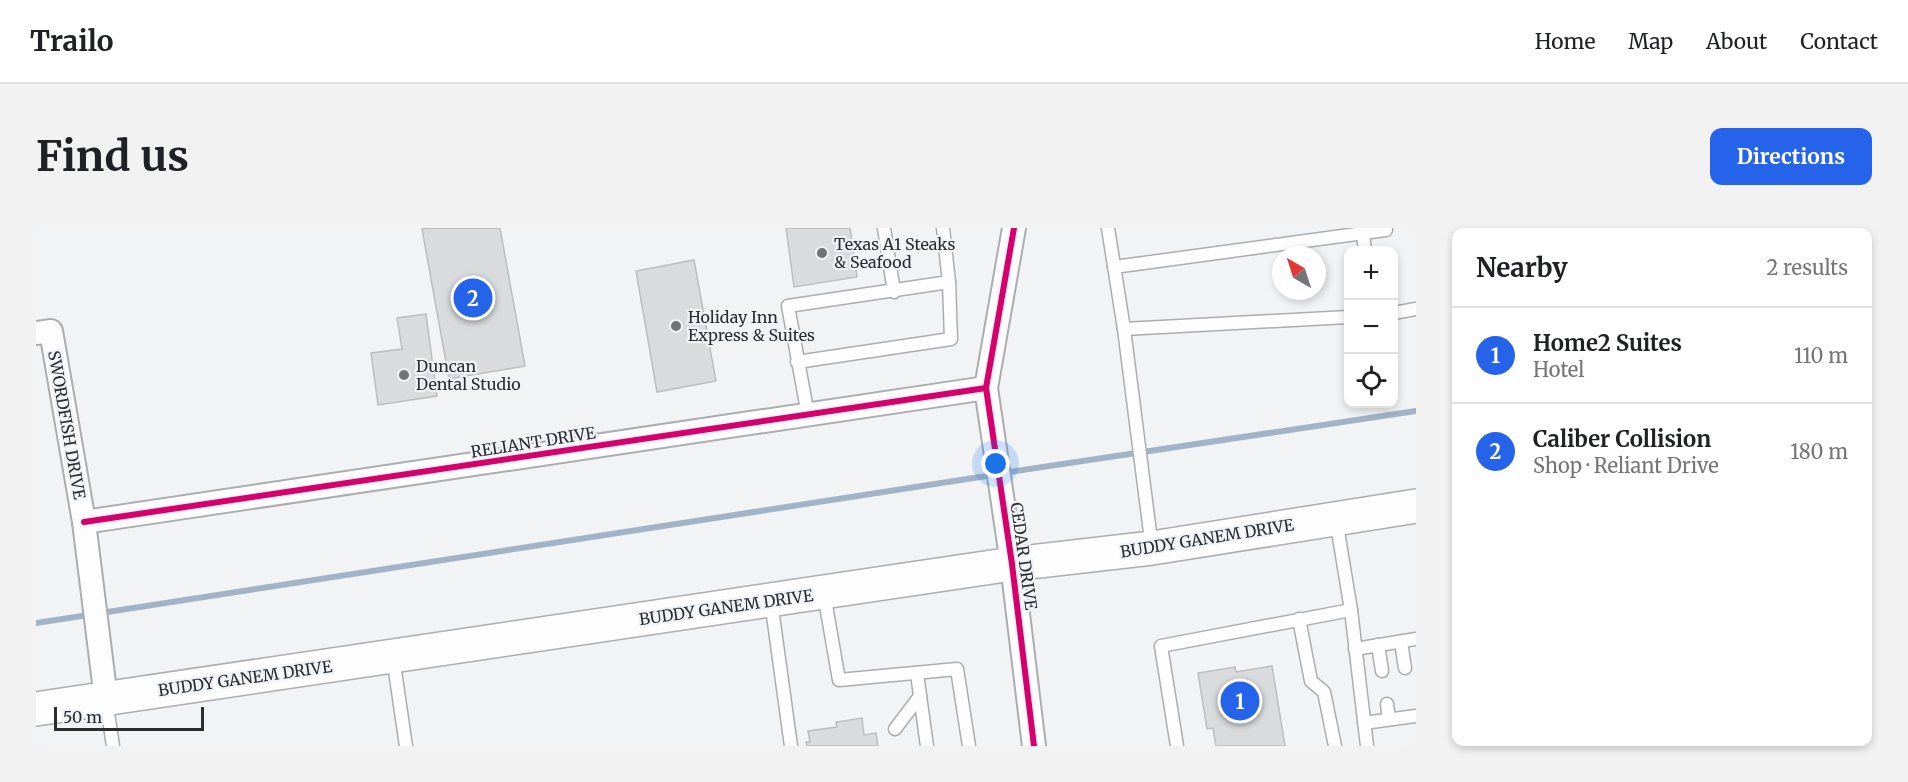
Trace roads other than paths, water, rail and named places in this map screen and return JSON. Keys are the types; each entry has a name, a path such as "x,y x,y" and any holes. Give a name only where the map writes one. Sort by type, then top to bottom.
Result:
{"main road":[{"name":"BUDDY GANEM DRIVE","path":"36,709 1012,564 1152,548 1416,506"}],"street":[{"name":"CEDAR DRIVE","path":"1014,228 986,388 1012,564 1034,746"},
{"name":"SWORDFISH DRIVE","path":"44,332 84,522 106,699"},
{"name":"RELIANT DRIVE","path":"84,522 986,388"}],"lane":[{"path":"884,228 894,292"},
{"path":"797,362 951,339 949,282 943,228"},
{"path":"1108,228 1124,329 1152,548"},
{"path":"1114,267 1362,231 1386,230"},
{"path":"1362,231 1364,246"},
{"path":"808,415 788,306 949,282"},
{"path":"1398,312 1416,309"},
{"path":"1124,329 1344,317"},
{"path":"1336,518 1351,610 1367,746"},
{"path":"824,593 839,680 957,669 969,746"},
{"path":"771,600 791,746"},
{"path":"1177,746 1161,646 1351,610"},
{"path":"1299,619 1311,681 1324,692 1335,746"},
{"path":"1355,649 1416,639"},
{"path":"1401,642 1405,668"},
{"path":"1378,645 1382,671"},
{"path":"393,656 406,746"},
{"path":"917,674 927,746"},
{"path":"895,729 920,696"},
{"path":"106,699 113,746"},
{"path":"1364,723 1414,716 1410,703"},
{"path":"1387,704 1389,719"}],"waterway":[{"path":"1003,473 1416,411"},
{"path":"36,623 993,475"}],"place":[{"name":"Texas A1 Steaks & Seafood","path":"822,253"},
{"name":"Caliber Collision","path":"473,298"},
{"name":"Holiday Inn Express & Suites","path":"676,326"},
{"name":"Duncan Dental Studio","path":"404,375"},
{"name":"Home2 Suites","path":"1240,701"}]}
